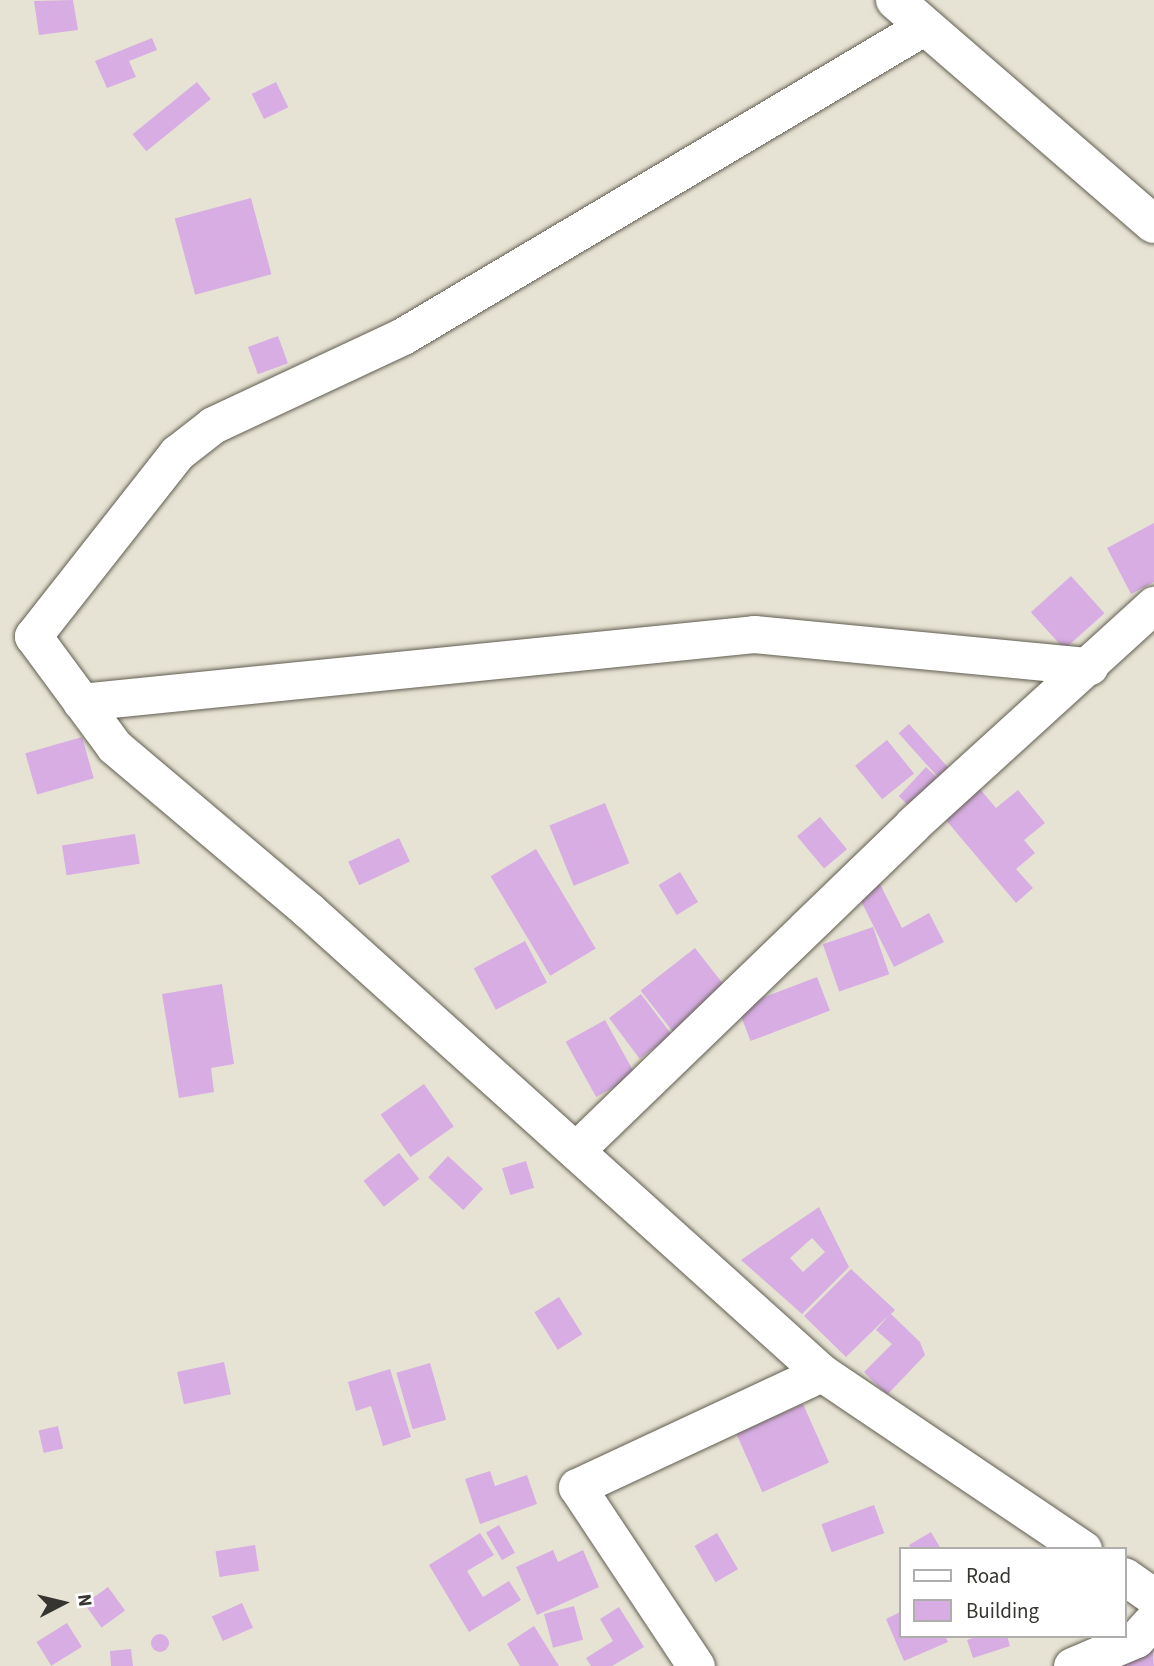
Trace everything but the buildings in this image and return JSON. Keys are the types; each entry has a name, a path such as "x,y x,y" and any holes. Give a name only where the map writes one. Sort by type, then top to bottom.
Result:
{"main road":[{"path":"895,0 1154,224"}],"street":[{"path":"925,26 403,336 213,425 177,453 33,636 114,746 577,1149 822,1373 1080,1547"},
{"path":"577,1149 913,824 1154,605"},
{"path":"81,702 754,634 1089,666"},
{"path":"696,1666 577,1487 822,1373"},
{"path":"1126,1577 1154,1597"},
{"path":"1072,1666 1136,1639 1154,1619"}]}
